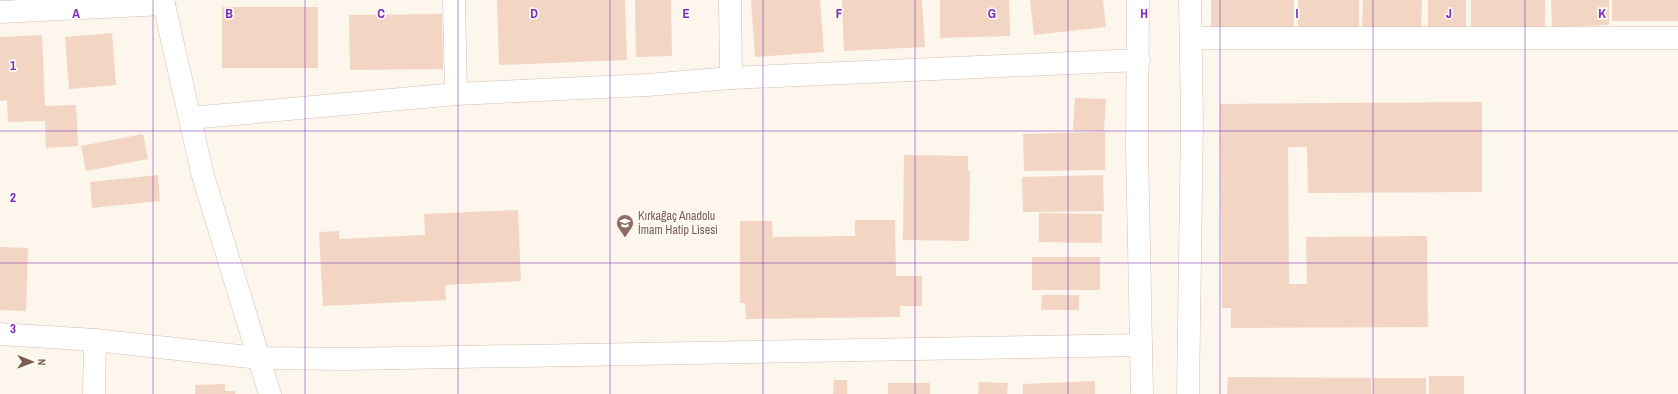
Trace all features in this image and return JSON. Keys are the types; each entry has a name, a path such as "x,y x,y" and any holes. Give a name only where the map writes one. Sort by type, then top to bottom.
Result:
{"street":[{"path":"454,0 456,94"},
{"path":"730,0 731,78"},
{"path":"1138,0 1139,60 1137,148 1142,394"},
{"path":"1188,394 1192,120 1190,0"},
{"path":"0,12 164,2 204,176 270,394"},
{"path":"1191,38 1678,38"},
{"path":"191,118 456,94 647,85 731,78 1139,60"},
{"path":"0,334 95,340 258,358 354,359 1141,346"},
{"path":"94,394 95,340"}],"building":[{"path":"497,0 625,0 627,60 499,65"},
{"path":"635,0 671,0 672,56 636,57"},
{"path":"751,0 820,0 824,52 755,57"},
{"path":"842,0 922,0 925,47 844,51"},
{"path":"940,0 1009,0 1010,36 940,38"},
{"path":"1030,0 1103,0 1106,27 1034,35"},
{"path":"1211,0 1294,0 1294,32 1211,32"},
{"path":"1298,0 1359,0 1359,31 1298,32"},
{"path":"1363,0 1422,0 1421,30 1362,29"},
{"path":"1428,0 1466,0 1466,28 1428,28"},
{"path":"1471,0 1545,0 1545,28 1471,28"},
{"path":"1551,0 1609,0 1609,25 1552,27"},
{"path":"1612,0 1678,0 1678,21 1612,21"},
{"path":"222,7 318,7 318,68 222,68"},
{"path":"442,14 443,69 350,70 349,15"},
{"path":"112,33 116,85 69,89 65,37"},
{"path":"42,35 45,106 76,105 78,146 46,148 45,121 8,122 7,100 0,101 0,37"},
{"path":"1075,98 1106,99 1104,131 1073,130"},
{"path":"1482,102 1482,192 1308,193 1307,147 1288,147 1289,284 1307,284 1306,237 1427,236 1428,327 1231,328 1231,308 1222,308 1220,104"},
{"path":"1105,132 1105,170 1024,171 1023,134"},
{"path":"143,134 148,159 86,171 81,146"},
{"path":"904,155 968,156 968,171 970,171 969,241 903,240"},
{"path":"158,175 160,201 92,208 90,182"},
{"path":"1103,175 1104,211 1023,212 1022,177"},
{"path":"518,210 521,281 445,285 446,300 323,306 319,232 339,231 339,239 425,235 424,214"},
{"path":"1039,213 1102,214 1102,243 1039,242"},
{"path":"855,220 895,220 896,276 922,276 922,306 900,306 900,317 746,319 745,303 740,303 740,221 772,221 773,237 855,236"},
{"path":"0,247 28,248 26,311 0,310"},
{"path":"1032,257 1100,257 1100,290 1032,290"},
{"path":"1042,295 1079,295 1079,310 1041,310"},
{"path":"1429,376 1464,376 1464,394 1429,394"},
{"path":"1228,377 1371,378 1371,394 1227,394"},
{"path":"1373,378 1426,378 1426,394 1373,394"},
{"path":"834,380 847,380 847,394 833,394"},
{"path":"1095,381 1095,394 1023,394 1023,384"},
{"path":"979,382 1008,383 1007,394 978,394"},
{"path":"888,383 930,383 930,394 888,394"},
{"path":"225,384 225,391 235,391 235,394 195,394 195,385"}],"place":[{"name":"Kırkağaç Anadolu İmam Hatip Lisesi","path":"625,238"}]}
